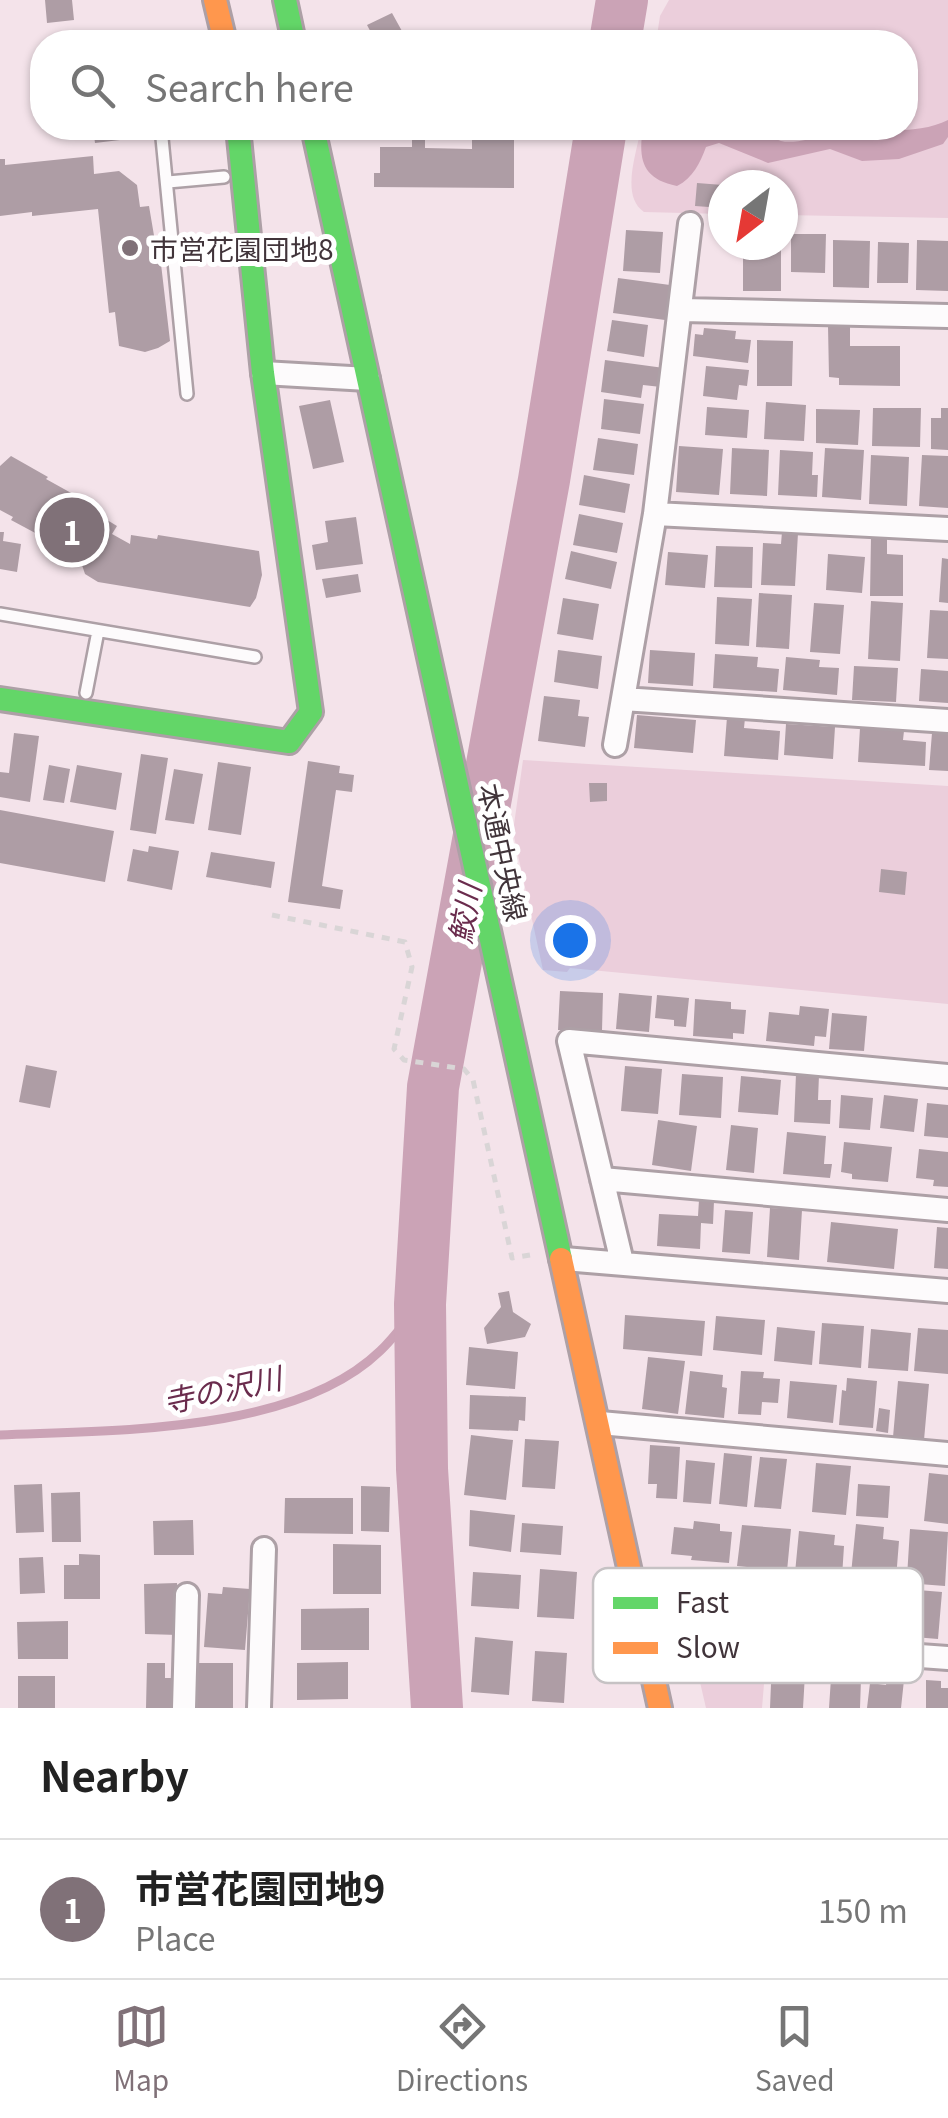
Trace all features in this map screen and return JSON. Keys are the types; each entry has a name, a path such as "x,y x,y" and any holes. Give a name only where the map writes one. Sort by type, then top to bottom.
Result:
{"street":[{"path":"215,0 222,30"},
{"path":"285,0 291,30"},
{"path":"0,699 289,742 311,712 263,373 239,140"},
{"name":"本通中央線","path":"316,140 630,1568"},
{"path":"616,745 655,514 690,224"},
{"path":"682,310 948,316"},
{"path":"263,373 370,388"},
{"path":"655,514 948,529"},
{"path":"622,699 948,721"},
{"path":"622,1262 569,1041 948,1076"},
{"path":"602,1179 948,1210"},
{"path":"564,1259 948,1291"},
{"path":"600,1423 948,1454"},
{"path":"259,1708 264,1549"},
{"path":"184,1708 187,1596"},
{"path":"923,1656 948,1658"},
{"name":"本通中央線","path":"654,1683 660,1708"}],"lane":[{"path":"163,140 188,394"},
{"path":"168,182 224,177"},
{"path":"0,614 255,656"},
{"path":"86,693 98,631"}],"path":[{"path":"272,916 405,942 412,967 394,1048 404,1060 464,1069 473,1080 512,1258 530,1254 534,1272"}],"shaded area":[{"path":"669,0 948,0 948,218 798,215 798,170 708,170 708,214 644,212 637,205 631,185 638,140 918,140 918,30 658,30"},
{"path":"948,120 948,137 943,144 899,159 862,161 830,149 768,163 719,143 706,147 695,170 677,186 650,173 641,149 642,140 918,140 918,129"},
{"path":"523,760 948,786 948,1004 570,968 567,972 543,970 513,832"},
{"path":"700,1683 764,1683 762,1708 706,1708"}],"building":[{"path":"45,0 72,0 74,20 47,23"},
{"path":"392,13 401,30 370,30 367,25"},
{"path":"412,140 425,140 425,148 472,149 472,140 514,140 514,188 374,187 374,173 380,173 380,147 412,147"},
{"name":"市営花園団地8","path":"93,156 94,174 119,171 137,185 140,207 149,206 170,341 145,352 119,346 115,312 109,313 98,209 0,216 0,159 5,159 5,165"},
{"path":"697,183 708,184 708,207 695,206"},
{"path":"626,230 663,232 660,273 623,271"},
{"path":"798,234 826,234 825,273 791,272 791,260 798,260"},
{"path":"833,240 870,241 869,288 833,287"},
{"path":"917,240 948,241 948,291 916,290"},
{"path":"878,242 909,243 908,283 877,283"},
{"path":"743,260 781,260 781,291 743,291"},
{"path":"618,278 670,285 665,320 613,313"},
{"path":"612,320 648,325 644,357 607,351"},
{"path":"850,325 850,346 900,346 900,386 839,385 839,378 829,377 828,326"},
{"path":"704,328 736,331 735,339 751,340 748,363 693,356 695,334 703,335"},
{"path":"757,340 793,341 792,386 757,386"},
{"path":"605,360 664,368 661,387 643,385 641,398 601,392"},
{"path":"706,366 749,370 747,386 739,385 737,400 703,396"},
{"path":"604,399 644,404 640,434 601,429"},
{"path":"330,400 344,462 313,469 299,406"},
{"path":"766,402 806,405 804,441 764,439"},
{"path":"707,407 749,410 747,438 705,435"},
{"path":"873,408 921,408 920,447 872,446"},
{"path":"941,408 948,408 948,450 931,449 931,418 941,418"},
{"path":"816,409 860,410 858,445 816,443"},
{"path":"598,438 638,444 634,475 593,470"},
{"path":"679,446 723,449 719,495 676,492"},
{"path":"732,448 769,450 767,496 730,494"},
{"path":"825,448 864,450 861,500 822,497"},
{"path":"780,450 813,452 812,475 818,475 817,497 778,495"},
{"path":"871,455 909,457 907,506 869,504"},
{"path":"922,455 948,456 948,508 919,506"},
{"path":"11,456 117,526 112,534 130,544 131,535 157,539 158,535 259,551 262,575 256,598 250,607 98,582 85,574 82,565 36,540 39,535 0,510 0,466"},
{"path":"584,475 630,484 625,513 579,505"},
{"path":"579,514 623,523 617,553 573,545"},
{"path":"356,517 363,564 316,570 312,545 328,542 325,521"},
{"path":"0,532 4,532 3,541 21,544 17,572 0,569"},
{"path":"782,532 798,533 795,586 761,585 763,543 781,544"},
{"path":"871,537 887,538 887,554 903,555 903,596 870,596"},
{"path":"716,546 753,547 752,588 714,587"},
{"path":"571,551 617,562 611,589 565,579"},
{"path":"668,552 708,555 705,588 665,585"},
{"path":"828,554 865,557 862,593 826,590"},
{"path":"942,558 948,559 948,603 939,602"},
{"path":"358,574 361,592 326,598 322,579"},
{"path":"759,593 792,595 789,649 756,647"},
{"path":"717,597 752,599 749,646 715,644"},
{"path":"563,598 599,604 593,640 557,634"},
{"path":"871,601 903,603 900,661 868,659"},
{"path":"814,603 844,605 840,654 810,652"},
{"path":"930,610 948,611 948,659 927,658"},
{"path":"558,650 602,656 598,689 554,682"},
{"path":"650,650 695,653 693,686 648,683"},
{"path":"715,654 758,657 757,667 779,669 777,692 713,688"},
{"path":"786,657 820,660 819,667 839,668 837,695 783,690"},
{"path":"854,666 898,668 896,702 852,700"},
{"path":"921,669 948,671 948,703 919,701"},
{"path":"544,696 580,700 578,716 589,717 585,747 538,741"},
{"path":"637,715 696,720 693,753 634,748"},
{"path":"727,717 745,718 744,728 780,731 778,760 724,756"},
{"path":"786,724 835,727 833,759 784,755"},
{"path":"860,728 904,731 903,740 926,742 925,766 858,762"},
{"path":"14,733 39,736 30,802 0,797 0,772 9,773"},
{"path":"932,733 948,734 948,771 929,770"},
{"path":"141,754 168,758 156,834 130,830"},
{"path":"308,761 340,766 339,773 354,775 352,792 336,790 322,886 343,890 340,909 288,902"},
{"path":"218,762 251,767 241,835 208,830"},
{"path":"49,765 70,769 64,803 43,800"},
{"path":"77,765 122,773 116,810 70,802"},
{"path":"174,769 203,774 194,824 165,820"},
{"path":"589,783 607,783 607,801 590,802"},
{"path":"0,810 114,831 105,882 0,863"},
{"path":"149,846 179,851 172,890 127,881 133,849 148,852"},
{"path":"211,852 275,862 271,888 206,877"},
{"path":"881,869 907,872 905,895 879,892"},
{"path":"560,991 603,993 602,1031 558,1030"},
{"path":"619,993 652,996 649,1032 616,1029"},
{"path":"657,995 689,998 686,1027 674,1026 674,1020 655,1018"},
{"path":"695,999 731,1002 731,1009 746,1010 744,1034 733,1033 733,1039 693,1036"},
{"path":"800,1006 829,1009 826,1037 815,1036 814,1046 766,1041 769,1012 799,1015"},
{"path":"832,1013 867,1016 864,1051 829,1049"},
{"path":"26,1065 57,1071 50,1108 19,1102"},
{"path":"625,1066 662,1069 658,1114 621,1111"},
{"path":"682,1074 723,1077 721,1118 679,1115"},
{"path":"796,1074 819,1075 818,1100 831,1100 830,1124 794,1122"},
{"path":"741,1076 781,1080 778,1115 738,1112"},
{"path":"841,1095 873,1098 870,1130 839,1128"},
{"path":"884,1095 918,1099 914,1132 880,1128"},
{"path":"927,1103 948,1105 948,1138 924,1136"},
{"path":"658,1120 697,1126 691,1171 652,1165"},
{"path":"731,1125 758,1128 754,1173 726,1170"},
{"path":"787,1132 826,1136 824,1164 832,1164 830,1178 783,1174"},
{"path":"844,1142 892,1147 888,1182 852,1179 852,1174 841,1172"},
{"path":"919,1149 948,1152 948,1187 933,1186 934,1180 916,1178"},
{"path":"699,1200 714,1201 713,1224 701,1223 700,1249 657,1246 659,1214 698,1216"},
{"path":"770,1208 802,1210 799,1260 767,1257"},
{"path":"725,1210 753,1212 750,1254 722,1252"},
{"path":"831,1222 898,1229 894,1269 827,1262"},
{"path":"937,1227 948,1228 948,1269 934,1268"},
{"path":"509,1291 513,1312 531,1324 525,1337 487,1344 484,1328 501,1307 498,1293"},
{"path":"625,1315 705,1321 702,1356 623,1349"},
{"path":"716,1316 765,1320 762,1355 713,1350"},
{"path":"822,1323 864,1326 861,1368 819,1364"},
{"path":"777,1327 815,1331 812,1365 774,1361"},
{"path":"918,1328 948,1330 948,1374 914,1371"},
{"path":"871,1329 911,1333 908,1371 868,1368"},
{"path":"469,1347 518,1352 515,1389 466,1385"},
{"path":"648,1357 685,1361 678,1414 642,1409"},
{"path":"690,1371 723,1375 722,1387 727,1388 724,1418 685,1414"},
{"path":"741,1371 764,1372 763,1378 780,1379 778,1403 762,1402 761,1415 738,1414"},
{"path":"847,1378 877,1381 873,1428 839,1425"},
{"path":"790,1381 837,1385 833,1423 787,1418"},
{"path":"898,1381 929,1384 924,1440 893,1437"},
{"path":"470,1395 526,1397 525,1421 519,1420 518,1431 469,1429"},
{"path":"879,1408 890,1410 888,1433 876,1431"},
{"path":"471,1435 513,1440 506,1500 464,1495"},
{"path":"525,1439 559,1441 555,1489 522,1487"},
{"path":"650,1445 680,1447 677,1499 656,1498 657,1484 648,1484"},
{"path":"724,1453 752,1456 747,1507 719,1504"},
{"path":"760,1457 787,1459 781,1509 754,1507"},
{"path":"686,1460 715,1463 711,1504 683,1502"},
{"path":"816,1463 851,1466 846,1515 812,1512"},
{"path":"929,1473 948,1475 948,1524 924,1521"},
{"path":"42,1484 44,1532 16,1533 14,1485"},
{"path":"858,1484 890,1486 888,1518 856,1516"},
{"path":"361,1486 390,1487 389,1532 361,1531"},
{"path":"80,1492 81,1542 52,1542 51,1493"},
{"path":"285,1498 353,1498 353,1534 284,1533"},
{"path":"470,1510 515,1515 511,1552 469,1546"},
{"path":"193,1520 194,1555 154,1555 153,1521"},
{"path":"694,1521 720,1524 720,1531 732,1532 729,1563 671,1554 674,1527 693,1529"},
{"path":"522,1523 563,1526 561,1555 520,1552"},
{"path":"856,1524 884,1527 883,1539 899,1541 897,1568 852,1568"},
{"path":"742,1525 791,1529 787,1568 737,1566"},
{"path":"910,1529 948,1532 945,1586 923,1584 923,1568 908,1568"},
{"path":"799,1531 835,1535 834,1545 844,1546 843,1568 795,1568"},
{"path":"333,1544 381,1545 381,1594 333,1594"},
{"path":"79,1554 100,1555 100,1599 64,1599 64,1565 79,1565"},
{"path":"43,1557 45,1593 20,1594 19,1558"},
{"path":"540,1569 577,1572 574,1619 537,1617"},
{"path":"473,1572 521,1575 519,1609 471,1606"},
{"path":"177,1583 178,1635 145,1634 144,1584"},
{"path":"223,1587 250,1589 245,1650 204,1647 208,1593 222,1594"},
{"path":"923,1590 942,1592 938,1639 923,1638"},
{"path":"369,1608 369,1650 301,1650 301,1609"},
{"path":"68,1621 68,1659 18,1659 17,1622"},
{"path":"475,1637 513,1641 509,1695 471,1692"},
{"path":"535,1651 567,1653 564,1703 532,1701"},
{"path":"348,1662 348,1699 297,1700 297,1663"},
{"path":"147,1663 165,1663 165,1678 175,1678 175,1708 146,1708"},
{"path":"197,1663 233,1663 233,1708 197,1708"},
{"path":"18,1676 55,1676 55,1708 18,1708"},
{"path":"926,1680 941,1681 941,1688 948,1688 948,1708 926,1708"},
{"path":"771,1683 804,1683 803,1708 770,1708"},
{"path":"831,1683 861,1683 860,1708 829,1708"},
{"path":"870,1683 904,1683 901,1708 867,1708"}],"waterway":[{"name":"鮫川","path":"617,30 622,0"},
{"name":"鮫川","path":"437,1708 422,1469 420,1304 433,1087 544,480 599,140"},
{"name":"寺の沢川","path":"0,1435 147,1428 252,1413 300,1398 344,1378 380,1351 420,1304"}],"traffic: fast":[{"path":"285,0 291,30"},
{"path":"0,699 289,742 311,712 263,373 239,140"},
{"path":"316,140 561,1259"}],"traffic: slow":[{"path":"215,0 222,30"},
{"path":"561,1259 629,1568"},
{"path":"654,1683 660,1708"}],"place":[{"name":"市営花園団地8","path":"130,248"},
{"name":"市営花園団地9","path":"72,530"}]}
